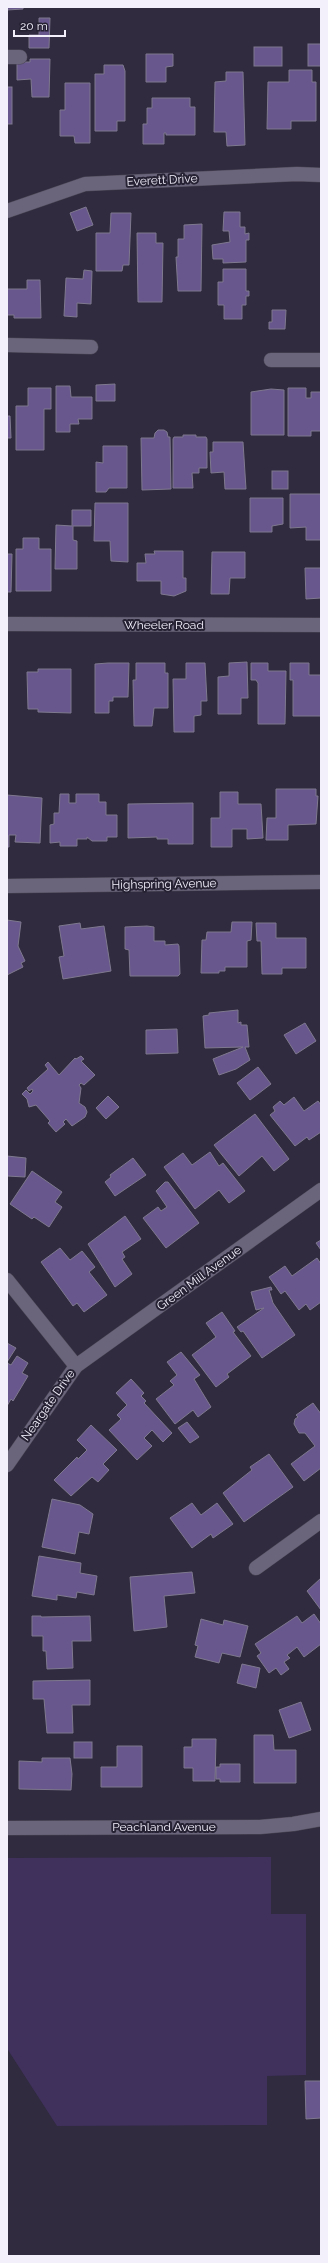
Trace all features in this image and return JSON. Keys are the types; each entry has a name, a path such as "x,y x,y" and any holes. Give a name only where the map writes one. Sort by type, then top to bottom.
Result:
{"street":[{"name":"Everett Drive","path":"7,211 85,184 297,174 321,175"},
{"path":"7,345 91,346"},
{"path":"271,360 321,360"},
{"name":"Wheeler Road","path":"7,624 321,625"},
{"name":"Highspring Avenue","path":"7,886 321,882"},
{"name":"Green Mill Avenue","path":"76,1366 321,1190"},
{"path":"7,1280 76,1366"},
{"name":"Neargate Drive","path":"7,1465 76,1366"},
{"path":"256,1568 321,1521"},
{"name":"Peachland Avenue","path":"7,1828 260,1827 293,1824 321,1819"}],"shaded area":[{"path":"271,1857 271,1914 306,1914 306,2075 267,2076 267,2125 57,2126 8,2050 7,1858"}],"building":[{"path":"7,7 23,7 23,9 7,10"},
{"path":"39,18 50,18 49,48 29,48 29,35 39,35"},
{"path":"308,44 321,44 321,66 308,66"},
{"path":"254,47 282,47 282,66 254,66"},
{"path":"146,54 173,54 173,66 166,67 166,82 146,82"},
{"path":"30,59 50,59 49,97 32,97 31,79 17,80 17,62 30,62"},
{"path":"104,65 123,65 125,71 125,121 117,121 117,131 95,131 95,74 104,74"},
{"path":"289,70 312,70 312,82 316,82 316,121 291,121 291,129 267,129 268,82 289,82"},
{"path":"226,72 243,72 245,145 227,146 226,132 214,132 215,82 226,81"},
{"path":"65,83 90,83 90,143 75,143 74,136 60,136 60,110 65,110"},
{"path":"7,87 12,87 12,124 7,124"},
{"path":"152,98 190,98 190,107 195,107 195,135 166,135 166,133 164,133 164,144 143,144 143,124 147,124 147,108 152,108"},
{"path":"86,207 93,225 77,231 70,213"},
{"path":"224,212 240,212 240,227 245,227 245,234 249,233 249,240 246,240 246,262 223,263 223,259 213,259 212,245 230,242 229,231 223,231"},
{"path":"111,213 131,213 129,265 123,265 122,271 96,271 96,233 110,233"},
{"path":"202,224 201,291 178,291 176,257 178,257 178,239 184,239 184,225"},
{"path":"137,233 156,233 156,243 163,243 162,302 138,302"},
{"path":"223,269 246,269 246,291 249,291 249,296 246,296 246,305 242,305 242,319 224,319 224,305 218,305 218,282 223,282"},
{"path":"84,270 92,271 91,304 77,303 77,317 64,316 66,278 83,279"},
{"path":"27,280 40,280 41,318 14,318 14,315 7,315 7,289 27,289"},
{"path":"272,310 286,310 285,329 269,329 269,322 272,322"},
{"path":"115,384 115,401 96,401 96,385"},
{"path":"56,386 70,386 71,397 92,397 92,419 78,419 79,424 70,424 70,432 56,432"},
{"path":"28,388 51,388 51,409 44,409 44,450 16,450 16,406 28,406"},
{"path":"288,388 306,388 306,398 311,398 311,392 321,392 321,431 311,431 311,436 288,436"},
{"path":"271,389 284,390 284,435 251,435 251,392"},
{"path":"7,416 10,416 11,438 7,438"},
{"path":"158,430 164,430 167,432 168,437 170,437 171,489 142,490 141,438 154,438 155,433"},
{"path":"183,435 206,437 207,468 199,468 199,473 192,473 193,488 173,488 173,439 174,437 183,437"},
{"path":"213,442 243,442 246,489 225,489 224,472 211,473 210,452 213,452"},
{"path":"103,446 127,446 127,488 109,488 106,492 96,492 96,462 103,463"},
{"path":"272,471 288,471 288,489 272,489"},
{"path":"290,494 321,494 321,540 306,540 306,527 290,528"},
{"path":"250,498 283,498 283,524 272,526 272,532 250,532"},
{"path":"95,503 128,503 128,562 111,561 110,541 94,541"},
{"path":"72,510 91,510 91,526 73,526 73,540 77,541 77,569 55,569 56,525 72,526"},
{"path":"23,538 39,538 39,549 51,549 51,591 16,591 16,549 23,549"},
{"path":"154,551 183,551 183,578 186,578 186,591 174,596 161,594 161,581 137,581 137,563 146,563 145,554 155,554"},
{"path":"212,552 245,552 245,578 230,578 229,594 211,594"},
{"path":"7,554 12,554 11,592 7,592"},
{"path":"305,568 321,568 321,598 306,599"},
{"path":"247,662 248,698 241,698 241,714 218,714 218,677 229,676 229,663"},
{"path":"129,663 128,697 113,697 113,701 109,701 109,713 95,713 95,664"},
{"path":"136,663 165,663 165,673 168,673 168,708 154,708 152,726 134,726 133,680 136,680"},
{"path":"186,663 205,663 207,701 201,701 201,715 194,716 194,732 174,732 173,679 186,679"},
{"path":"251,663 268,663 268,671 286,671 285,724 258,724 258,683 256,680 251,680"},
{"path":"290,663 309,663 309,675 321,675 321,716 293,716 293,680 290,680"},
{"path":"38,669 71,669 71,713 38,712 38,709 28,709 27,672 38,672"},
{"path":"276,789 316,789 316,796 318,796 316,824 288,825 288,840 266,840 267,818 276,818"},
{"path":"220,792 238,792 238,804 261,804 263,838 247,839 247,829 232,829 232,847 211,847 211,818 220,818"},
{"path":"60,794 69,794 69,803 76,803 76,794 99,794 99,802 106,802 106,815 117,815 117,837 107,837 107,841 92,841 87,837 87,839 77,839 77,846 60,846 60,842 50,843 50,825 54,824 54,813 59,813"},
{"path":"7,795 42,798 40,843 15,842 16,835 9,835 9,847 7,847"},
{"path":"193,803 193,844 168,844 168,839 157,839 157,837 128,838 128,804"},
{"path":"7,920 21,922 18,946 25,961 21,963 23,967 7,975"},
{"path":"232,922 252,922 251,940 247,941 247,967 225,967 225,971 219,971 219,973 201,973 202,940 206,940 207,932 231,932"},
{"path":"80,923 81,929 104,926 111,971 63,979 59,957 64,956 59,926"},
{"path":"256,923 276,923 276,938 306,938 306,968 282,968 282,974 262,974 261,941 257,941"},
{"path":"125,927 154,927 154,941 165,941 165,945 178,944 180,974 178,976 130,976 129,950 125,949"},
{"path":"238,1010 238,1023 241,1022 241,1025 247,1025 249,1047 245,1047 250,1060 236,1069 219,1075 213,1059 243,1047 205,1048 203,1016 209,1015 209,1013"},
{"path":"305,1023 316,1041 296,1054 284,1035"},
{"path":"177,1029 178,1053 146,1054 146,1030"},
{"path":"81,1056 84,1059 81,1061 95,1075 84,1085 81,1083 79,1085 81,1088 79,1103 85,1107 87,1112 85,1117 72,1126 66,1119 63,1122 65,1124 56,1132 48,1123 50,1121 36,1105 29,1107 27,1099 22,1094 26,1090 30,1094 33,1091 32,1089 29,1091 27,1088 48,1069 45,1065 48,1062 59,1075 75,1058 76,1059"},
{"path":"258,1067 271,1084 250,1100 237,1083"},
{"path":"108,1096 119,1107 106,1119 96,1108"},
{"path":"294,1097 304,1111 318,1101 321,1105 321,1132 309,1140 307,1137 295,1146 270,1115 275,1111 273,1107 280,1101 284,1105"},
{"path":"255,1114 289,1159 274,1171 262,1156 239,1176 214,1145"},
{"path":"210,1152 219,1166 223,1163 245,1191 229,1203 219,1190 195,1209 164,1167 183,1153 192,1165"},
{"path":"7,1156 26,1158 25,1177 7,1176"},
{"path":"133,1158 146,1175 115,1196 105,1182 111,1177 110,1175"},
{"path":"32,1171 62,1192 55,1202 62,1207 49,1227 34,1217 32,1219 10,1204"},
{"path":"165,1182 168,1182 199,1223 166,1248 143,1218 158,1207 161,1211 167,1207 156,1191"},
{"path":"125,1216 141,1239 122,1252 125,1257 122,1259 132,1274 115,1287 88,1244"},
{"path":"321,1240 321,1250 316,1243"},
{"path":"60,1248 70,1260 82,1251 95,1267 89,1272 107,1295 84,1312 77,1303 73,1306 41,1262"},
{"path":"317,1258 321,1264 321,1302 310,1310 306,1304 299,1310 285,1291 281,1294 269,1277 285,1266 292,1276"},
{"path":"271,1287 272,1290 269,1290 273,1303 295,1335 262,1358 243,1331 241,1332 237,1327 264,1308 256,1310 251,1292"},
{"path":"222,1312 235,1331 233,1332 251,1356 227,1374 229,1377 216,1387 192,1355 216,1337 206,1323"},
{"path":"7,1343 16,1348 7,1362"},
{"path":"181,1352 200,1375 194,1379 211,1407 198,1417 193,1410 175,1424 156,1399 174,1385 170,1381 177,1375 167,1362"},
{"path":"17,1356 28,1363 22,1373 28,1376 13,1401 11,1399 7,1406 7,1363 11,1365"},
{"path":"131,1379 144,1393 141,1396 146,1401 144,1403 172,1433 163,1442 152,1430 144,1438 152,1446 137,1460 109,1430 121,1419 117,1415 127,1405 116,1393"},
{"path":"313,1403 321,1414 321,1468 304,1481 291,1464 315,1446 305,1433 299,1433 294,1424 295,1419 298,1417 296,1415"},
{"path":"187,1422 199,1437 190,1443 178,1428"},
{"path":"91,1425 117,1450 103,1464 109,1470 98,1482 92,1477 71,1496 54,1480 77,1457 78,1459 87,1450 77,1440"},
{"path":"269,1454 293,1487 244,1522 223,1493 252,1470 250,1467"},
{"path":"52,1499 80,1505 93,1514 89,1534 79,1532 75,1554 42,1547"},
{"path":"192,1503 201,1515 217,1503 233,1524 213,1538 211,1534 192,1548 170,1518"},
{"path":"39,1556 81,1563 80,1573 97,1576 94,1595 77,1592 76,1598 57,1595 57,1600 32,1596"},
{"path":"192,1572 195,1593 164,1596 167,1627 134,1631 130,1577"},
{"path":"321,1578 321,1610 307,1591"},
{"path":"314,1614 321,1624 321,1644 304,1657 297,1647 287,1655 290,1658 284,1662 289,1669 281,1675 276,1668 269,1673 257,1656 261,1653 255,1644 297,1616 302,1623"},
{"path":"32,1616 90,1616 91,1641 72,1641 73,1668 47,1669 46,1651 43,1651 43,1636 32,1636"},
{"path":"201,1619 223,1625 224,1620 248,1626 240,1657 222,1653 219,1663 195,1657 198,1646 195,1645"},
{"path":"242,1664 260,1668 256,1688 237,1683"},
{"path":"90,1680 90,1705 72,1705 73,1733 47,1733 44,1699 33,1699 33,1681"},
{"path":"301,1702 311,1730 289,1738 279,1710"},
{"path":"254,1735 273,1735 274,1750 296,1750 296,1783 254,1783"},
{"path":"192,1739 216,1739 215,1781 193,1781 193,1768 184,1768 184,1747 192,1747"},
{"path":"74,1742 92,1742 92,1758 74,1758"},
{"path":"117,1746 142,1746 142,1787 101,1787 101,1767 117,1767"},
{"path":"42,1758 70,1758 72,1774 71,1790 19,1789 19,1761 42,1762"},
{"path":"220,1764 240,1764 240,1782 220,1782 220,1779 216,1779 216,1767 220,1767"},
{"path":"305,2081 321,2081 321,2118 306,2119"}]}
